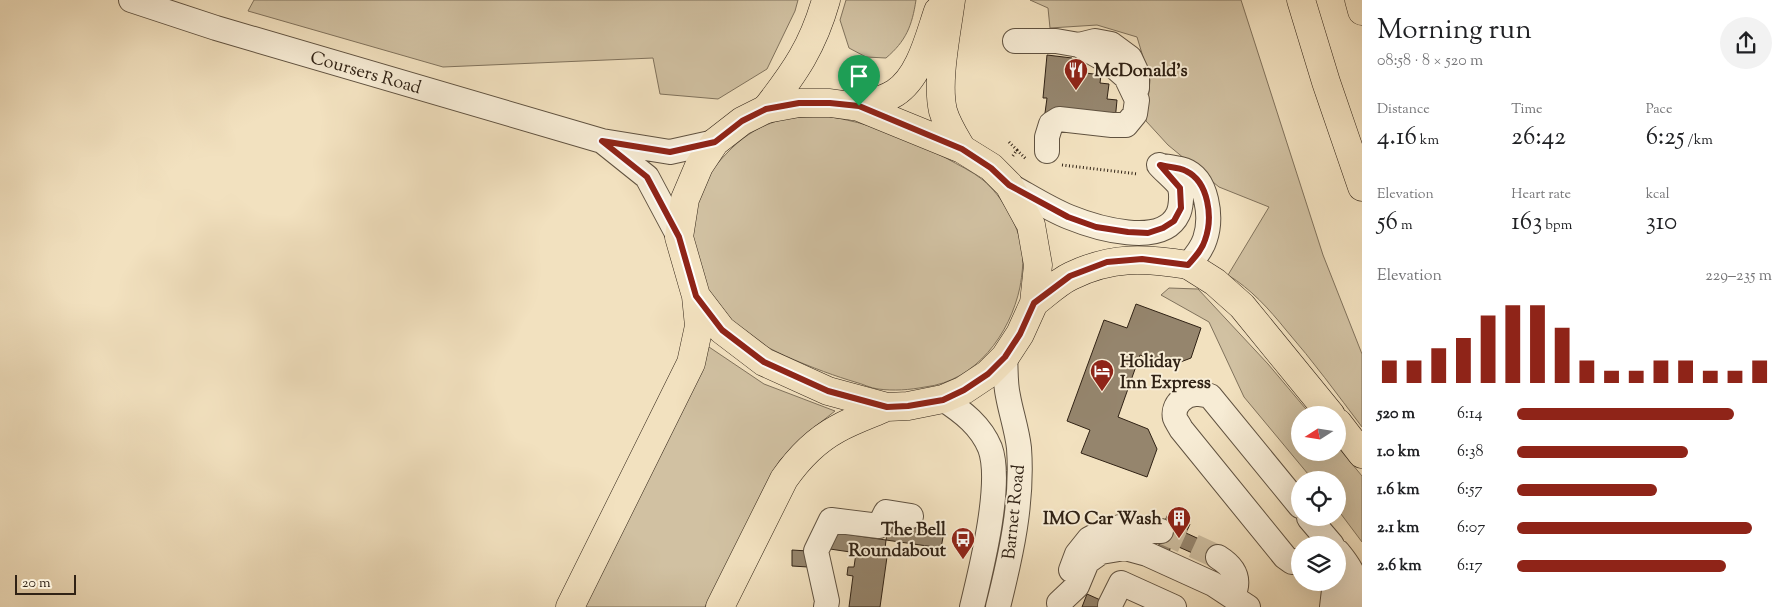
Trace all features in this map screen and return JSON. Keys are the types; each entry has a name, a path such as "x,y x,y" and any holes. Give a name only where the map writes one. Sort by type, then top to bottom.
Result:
{"main road":[{"path":"766,109 790,78 806,52 821,18 826,0"},
{"path":"859,106 897,92 914,73 921,59 942,0"},
{"path":"951,0 941,77 941,95 948,125 962,149"},
{"path":"1301,0 1326,82 1362,188"},
{"path":"1359,0 1362,11"},
{"path":"570,607 690,363 699,326 696,296 679,237 684,200 699,166 715,142 742,121 766,109 799,103 830,103 859,106 962,149 991,168 1009,185 1031,225 1038,264 1034,303 1020,334 1005,357 988,374 972,385 943,400 908,406 887,407 828,391 764,362 722,330 696,296"},
{"path":"1034,303 1070,276 1107,262 1142,259 1188,265 1215,282 1242,306 1324,406"},
{"path":"720,607 784,479 796,462 815,444 837,429 887,407"},
{"path":"1346,433 1362,454"}],"street":[{"name":"Coursers Road","path":"131,0 225,31 602,141 670,152 715,142"},
{"path":"1016,41 1056,41 1080,44 1109,62 1126,77 1137,100 1135,114 1126,124 1112,126 1059,118 1051,124 1047,137 1052,158"},
{"name":"Coursers Road","path":"602,141 647,177 679,237"},
{"path":"1009,185 1068,217 1096,227 1148,233 1163,228 1174,221 1181,208 1180,188 1160,165 1186,170 1201,184 1207,200 1209,220 1205,240 1198,254 1188,265"},
{"name":"Barnet Road","path":"998,607 1010,557 1020,472 1019,446 1008,395 1005,357"},
{"path":"1291,495 1210,396 1188,395 1178,403 1175,410 1181,429 1285,557 1291,561"},
{"name":"Barnet Road","path":"943,400 960,410 981,432 990,448 994,464 990,517 981,570 972,607"},
{"path":"826,607 827,601 816,551 831,520 879,526 886,512 911,516"},
{"path":"1316,526 1324,536"},
{"path":"1058,605 1077,554 1089,538 1104,531 1120,527 1133,531 1161,530"},
{"path":"1058,605 1077,586 1087,562 1101,552 1125,548 1146,554 1213,584 1240,602"},
{"path":"1218,556 1228,563 1235,574 1240,602"},
{"path":"1346,564 1355,577 1358,594 1354,607"},
{"path":"1110,604 1121,583 1174,607"},
{"path":"1332,607 1334,591"}],"path":[{"path":"1052,158 1138,174"}],"shaded area":[{"path":"254,0 798,0 795,11 767,69 718,99 660,94 653,58 443,67 248,11"},
{"path":"846,0 916,0 907,32 899,45 886,58 866,57 849,48 840,20"},
{"path":"1030,0 1241,0 1323,255 1362,354 1362,427 1273,315 1252,293 1228,275 1269,207 1219,187 1168,145 1146,121 1150,80 1137,37 1097,25 1050,28 1048,8"},
{"path":"826,116 888,132 917,144 970,171 983,180 997,194 1013,220 1023,254 1020,287 1015,305 999,338 988,352 975,365 960,375 943,383 925,387 890,390 872,388 823,371 767,347 735,327 724,317 701,279 694,253 693,227 701,189 713,169 737,143 761,127 786,119"},
{"path":"1169,288 1198,289 1268,364 1303,406 1291,406 1291,454 1244,397 1209,322 1161,295"},
{"path":"709,347 764,384 835,411 811,430 780,460 705,607 583,607 665,446"},
{"path":"1346,457 1362,476 1362,542 1346,521 1346,471 1306,471 1297,461 1346,461"}],"building":[{"name":"McDonald's","path":"1047,55 1072,58 1071,71 1101,75 1100,83 1109,84 1107,99 1117,100 1115,121 1045,113 1047,98 1043,98"},
{"name":"Holiday Inn Express","path":"1136,304 1201,328 1191,358 1170,366 1140,355 1118,417 1148,429 1157,449 1147,477 1081,453 1090,430 1067,421 1104,320 1127,328"},
{"name":"IMO Car Wash","path":"1168,514 1190,524 1186,533 1221,549 1215,563 1172,544 1168,554 1157,549 1161,540 1157,538"},
{"path":"889,524 944,532 941,548 886,540"},
{"path":"832,532 886,540 884,557 830,549"},
{"path":"792,550 808,551 808,567 792,566"},
{"path":"856,553 887,557 880,607 849,607 853,576 847,575 848,567 854,567"},
{"path":"1087,594 1116,607 1082,607"}],"tunnel":[{"path":"1161,531 1218,557"}],"place":[{"name":"McDonald's","path":"1076,91"},
{"name":"Holiday Inn Express","path":"1102,392"},
{"name":"IMO Car Wash","path":"1179,539"},
{"name":"The Bell Roundabout","path":"963,560"}],"route":[{"path":"799,103 830,103 859,106 962,149 991,168 1009,185 1068,217 1096,227 1148,233 1163,228 1174,221 1181,208 1180,188 1160,165 1186,170 1201,184 1207,200 1209,220 1205,240 1198,254 1188,265 1142,259 1107,262 1070,276 1034,303 1020,334 1005,357 988,374 964,390 943,400 908,406 887,407 828,391 764,362 722,330 696,296 679,237 647,177 602,141 670,152 715,142 742,121 766,109 799,103"}]}
